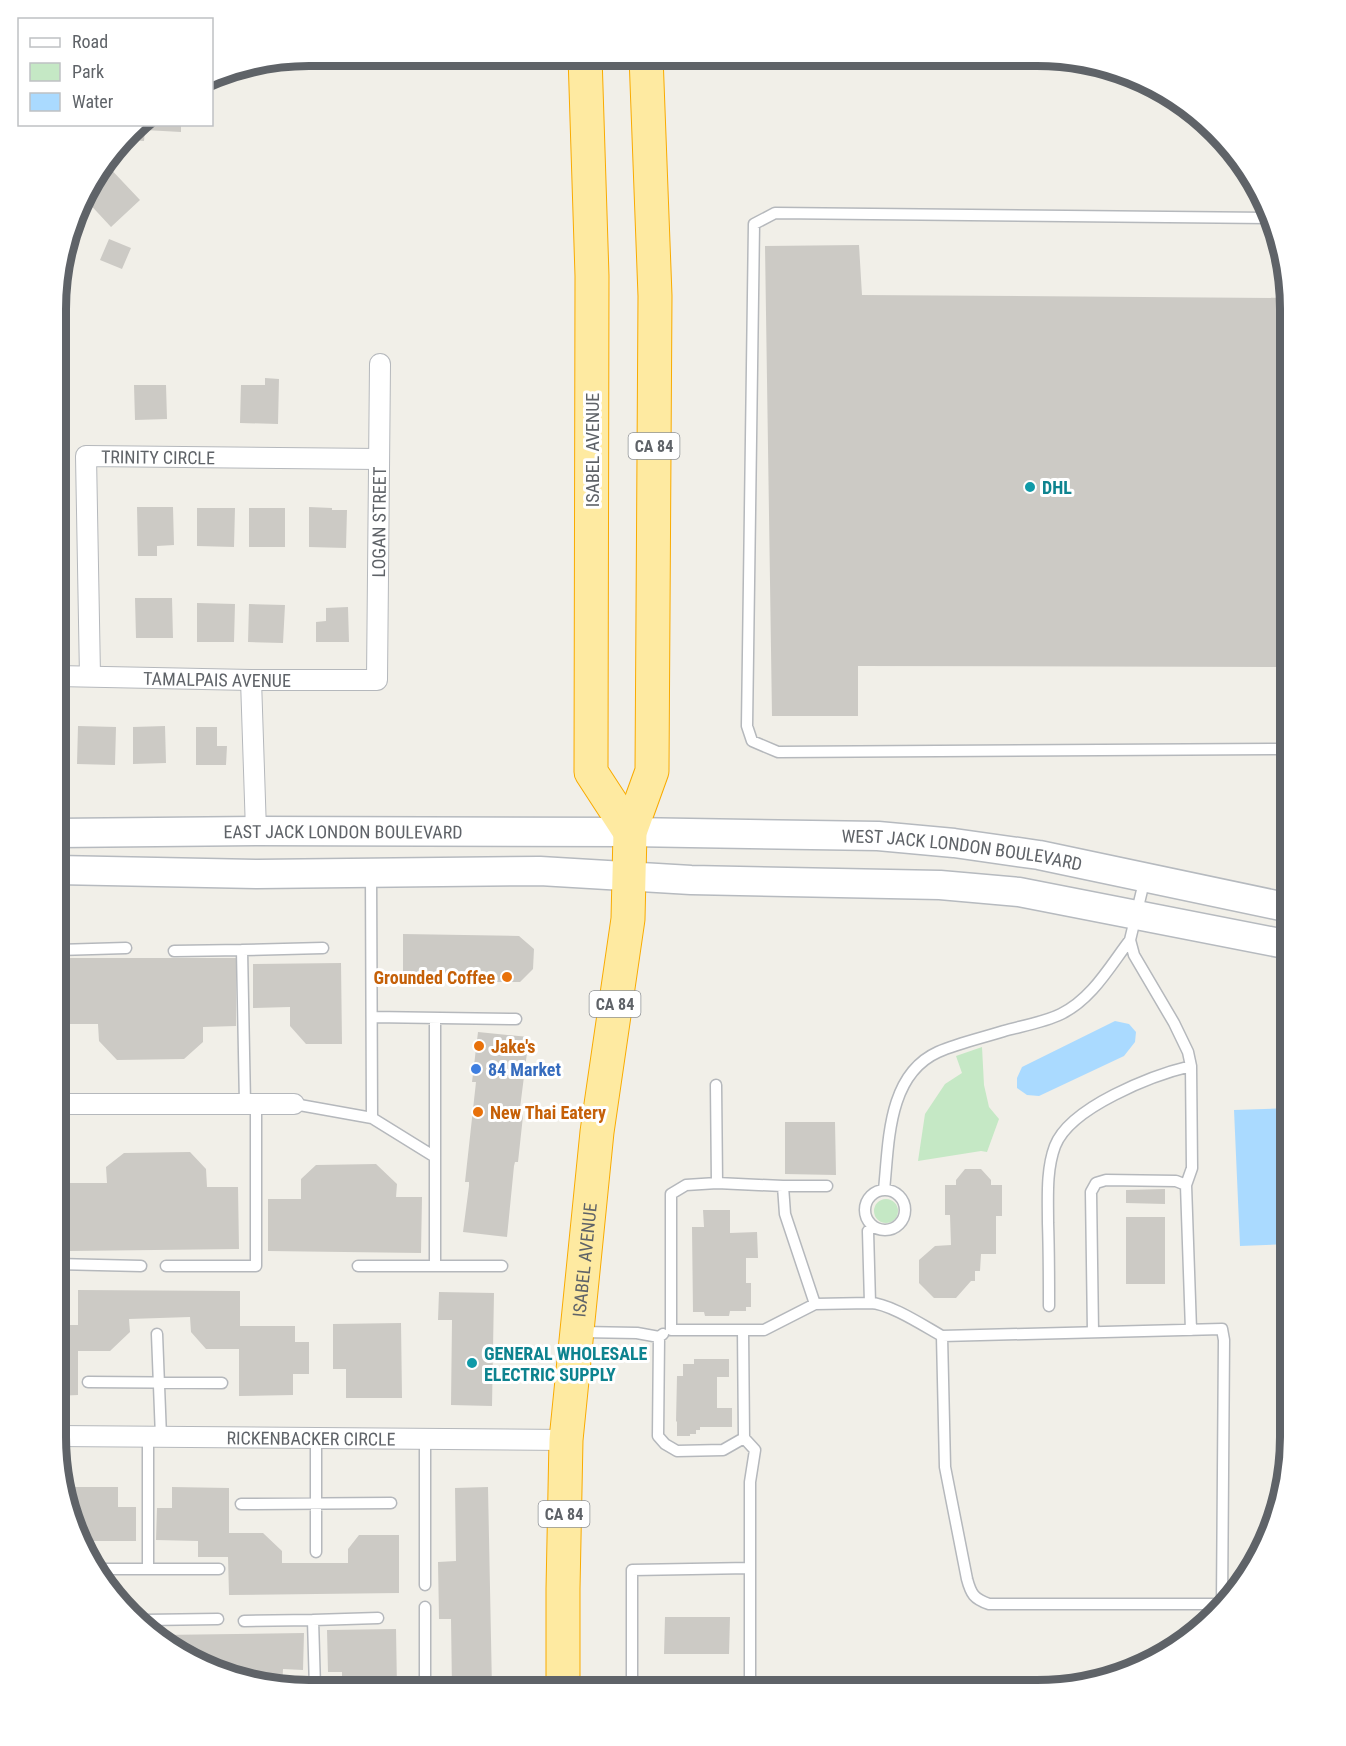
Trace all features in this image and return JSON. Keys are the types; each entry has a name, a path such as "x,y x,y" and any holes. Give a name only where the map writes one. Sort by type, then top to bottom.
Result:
{"highway":[{"name":"ISABEL AVENUE","path":"585,66 592,276 591,772 630,832"},
{"name":"ISABEL AVENUE","path":"563,1680 566,1440 600,1110 628,919 630,832 652,771 655,296 646,66"}],"main road":[{"name":"EAST JACK LONDON BOULEVARD","path":"66,833 630,832"},
{"name":"WEST JACK LONDON BOULEVARD","path":"630,832 878,836 954,843 1039,855 1280,906"},
{"path":"66,870 257,874 540,871 629,876"},
{"name":"WEST JACK LONDON BOULEVARD","path":"629,876 691,880 940,885 1019,892 1133,927 1280,944"}],"street":[{"name":"LOGAN STREET","path":"377,680 380,364"},
{"name":"TRINITY CIRCLE","path":"90,676 86,456 379,459"},
{"name":"TAMALPAIS AVENUE","path":"66,676 377,680"},
{"path":"251,680 256,831"},
{"path":"66,1104 294,1104"},
{"name":"RICKENBACKER CIRCLE","path":"66,1436 566,1440"}],"lane":[{"path":"1263,218 774,213 754,225 747,726 752,741 778,752 1280,750"},
{"path":"371,873 372,1118"},
{"path":"1145,878 1133,927 1134,955 1174,1023 1188,1052 1191,1066 1192,1168 1186,1185 1191,1330"},
{"path":"885,1190 891,1118 905,1082 920,1064 937,1053 1060,1014 1076,1004 1094,988 1133,927"},
{"path":"66,950 126,948"},
{"path":"174,951 323,948"},
{"path":"166,1266 256,1266 242,950"},
{"path":"372,1017 516,1019"},
{"path":"435,1018 435,1266"},
{"path":"1049,1306 1048,1178 1056,1144 1072,1122 1119,1092 1165,1072 1191,1066"},
{"path":"716,1085 717,1184"},
{"path":"294,1104 372,1118 435,1157"},
{"path":"1093,1332 1090,1192 1096,1184 1106,1180 1176,1181 1186,1185"},
{"path":"671,1330 671,1194 686,1185 827,1186"},
{"path":"783,1186 785,1214 815,1304"},
{"path":"885,1190 894,1192 903,1201 905,1207 900,1225 888,1231 882,1231 873,1226 866,1218 864,1211 869,1198 874,1193 885,1190"},
{"path":"870,1302 868,1232 873,1226"},
{"path":"66,1264 141,1266"},
{"path":"358,1266 502,1266"},
{"path":"578,1332 637,1333 659,1337 671,1330 765,1330 815,1304 870,1302 904,1315 942,1336 1222,1329 1224,1340 1222,1594"},
{"path":"743,1330 744,1438 755,1449 750,1482 750,1680"},
{"path":"148,1569 159,1383 157,1334"},
{"path":"942,1336 945,1467 967,1579 970,1591 978,1600 989,1604 1212,1606"},
{"path":"659,1337 658,1436 677,1451 723,1450 744,1438"},
{"path":"88,1382 222,1383"},
{"path":"316,1438 316,1552"},
{"path":"425,1586 426,1439"},
{"path":"242,1504 391,1503"},
{"path":"632,1680 632,1570 750,1568"},
{"path":"105,1569 219,1569"},
{"path":"426,1607 426,1680"},
{"path":"244,1622 378,1618"},
{"path":"151,1622 218,1619"},
{"path":"313,1620 315,1680"}],"green space":[{"path":"982,1047 984,1085 989,1107 999,1119 987,1152 918,1161 925,1114 945,1084 962,1073 956,1056"},
{"path":"886,1199 895,1202 898,1211 895,1220 886,1223 877,1220 874,1211 877,1202"}],"water":[{"path":"1115,1021 1129,1024 1136,1032 1135,1042 1124,1056 1039,1096 1027,1095 1017,1088 1017,1078 1022,1067"},
{"path":"1280,1108 1280,1244 1240,1246 1234,1110"}],"building":[{"path":"149,126 181,126 181,132 145,130 144,141 134,140"},
{"path":"111,169 140,200 111,227 90,204"},
{"path":"109,239 131,248 122,269 100,260"},
{"name":"DHL","path":"859,245 862,295 1279,298 1280,667 858,666 858,716 772,716 765,246"},
{"path":"265,378 279,379 278,424 240,423 241,385 265,385"},
{"path":"134,385 166,385 167,419 135,420"},
{"path":"137,507 173,507 174,545 157,546 157,556 138,556"},
{"path":"309,507 347,510 346,548 309,547"},
{"path":"197,508 235,508 234,547 197,546"},
{"path":"249,508 285,508 285,547 249,547"},
{"path":"135,598 172,598 173,638 136,638"},
{"path":"197,603 235,604 234,642 197,642"},
{"path":"249,604 285,605 283,643 248,642"},
{"path":"348,607 349,642 316,642 316,622 326,621 326,608"},
{"path":"78,726 116,727 115,765 77,764"},
{"path":"165,726 166,763 133,764 133,727"},
{"path":"196,727 217,727 217,746 227,746 226,765 196,765"},
{"path":"403,934 519,936 534,949 533,969 520,982 403,982"},
{"path":"68,958 236,958 236,1026 203,1027 203,1042 184,1059 117,1060 99,1041 98,1024 69,1024"},
{"path":"341,963 342,1044 306,1044 290,1026 290,1007 253,1008 253,964"},
{"path":"478,1032 529,1037 520,1108 523,1116 518,1162 515,1162 514,1166 507,1237 463,1232 469,1186 469,1182 465,1182 476,1082 472,1082"},
{"path":"785,1122 835,1122 836,1175 785,1174"},
{"path":"190,1152 206,1169 207,1187 238,1187 239,1249 70,1251 70,1183 107,1183 106,1167 124,1153"},
{"path":"376,1164 397,1184 396,1197 422,1197 421,1253 268,1251 268,1199 301,1199 301,1179 316,1165"},
{"path":"965,1169 981,1169 991,1180 991,1185 1002,1185 1002,1216 996,1216 996,1254 981,1254 980,1271 975,1271 975,1281 971,1281 956,1298 934,1298 919,1283 919,1260 935,1246 951,1245 950,1215 945,1215 945,1185 956,1185 956,1180"},
{"path":"1165,1189 1165,1204 1126,1203 1126,1190"},
{"path":"703,1210 730,1210 730,1233 757,1232 758,1258 746,1258 746,1283 751,1283 751,1307 746,1307 746,1311 730,1311 729,1316 705,1316 704,1312 693,1312 692,1227 704,1227"},
{"path":"1126,1217 1165,1217 1165,1284 1126,1284"},
{"path":"78,1290 240,1291 240,1326 295,1326 295,1342 309,1342 309,1374 293,1374 293,1395 239,1396 239,1349 206,1349 191,1332 190,1317 129,1319 130,1332 110,1351 78,1351 78,1395 66,1396 66,1325 78,1325"},
{"name":"GENERAL WHOLESALE ELECTRIC SUPPLY","path":"439,1292 494,1293 492,1406 451,1405 452,1320 438,1320"},
{"path":"401,1323 402,1398 346,1398 346,1369 333,1369 333,1324"},
{"path":"694,1359 729,1359 729,1377 717,1377 717,1408 732,1408 732,1427 700,1427 700,1430 696,1430 696,1434 677,1436 677,1376 683,1376 683,1364 694,1364"},
{"path":"71,1487 118,1487 118,1507 136,1507 136,1541 93,1541 93,1548 84,1530"},
{"path":"172,1487 229,1488 229,1533 263,1533 282,1551 282,1563 348,1563 348,1549 359,1535 399,1535 399,1593 229,1595 228,1557 198,1557 198,1541 156,1540 157,1508 172,1508"},
{"path":"488,1487 492,1680 452,1680 451,1619 439,1619 438,1562 456,1561 455,1488"},
{"path":"665,1617 730,1617 729,1654 664,1654"},
{"path":"396,1629 397,1680 342,1680 342,1672 328,1672 327,1630"},
{"path":"304,1633 303,1670 283,1669 283,1678 246,1672 201,1655 168,1635"}],"place":[{"name":"DHL","path":"1030,487"},
{"name":"Grounded Coffee","path":"507,977"},
{"name":"Jake's","path":"479,1046"},
{"name":"84 Market","path":"476,1069"},
{"name":"New Thai Eatery","path":"478,1112"},
{"name":"GENERAL WHOLESALE ELECTRIC SUPPLY","path":"472,1363"}]}
